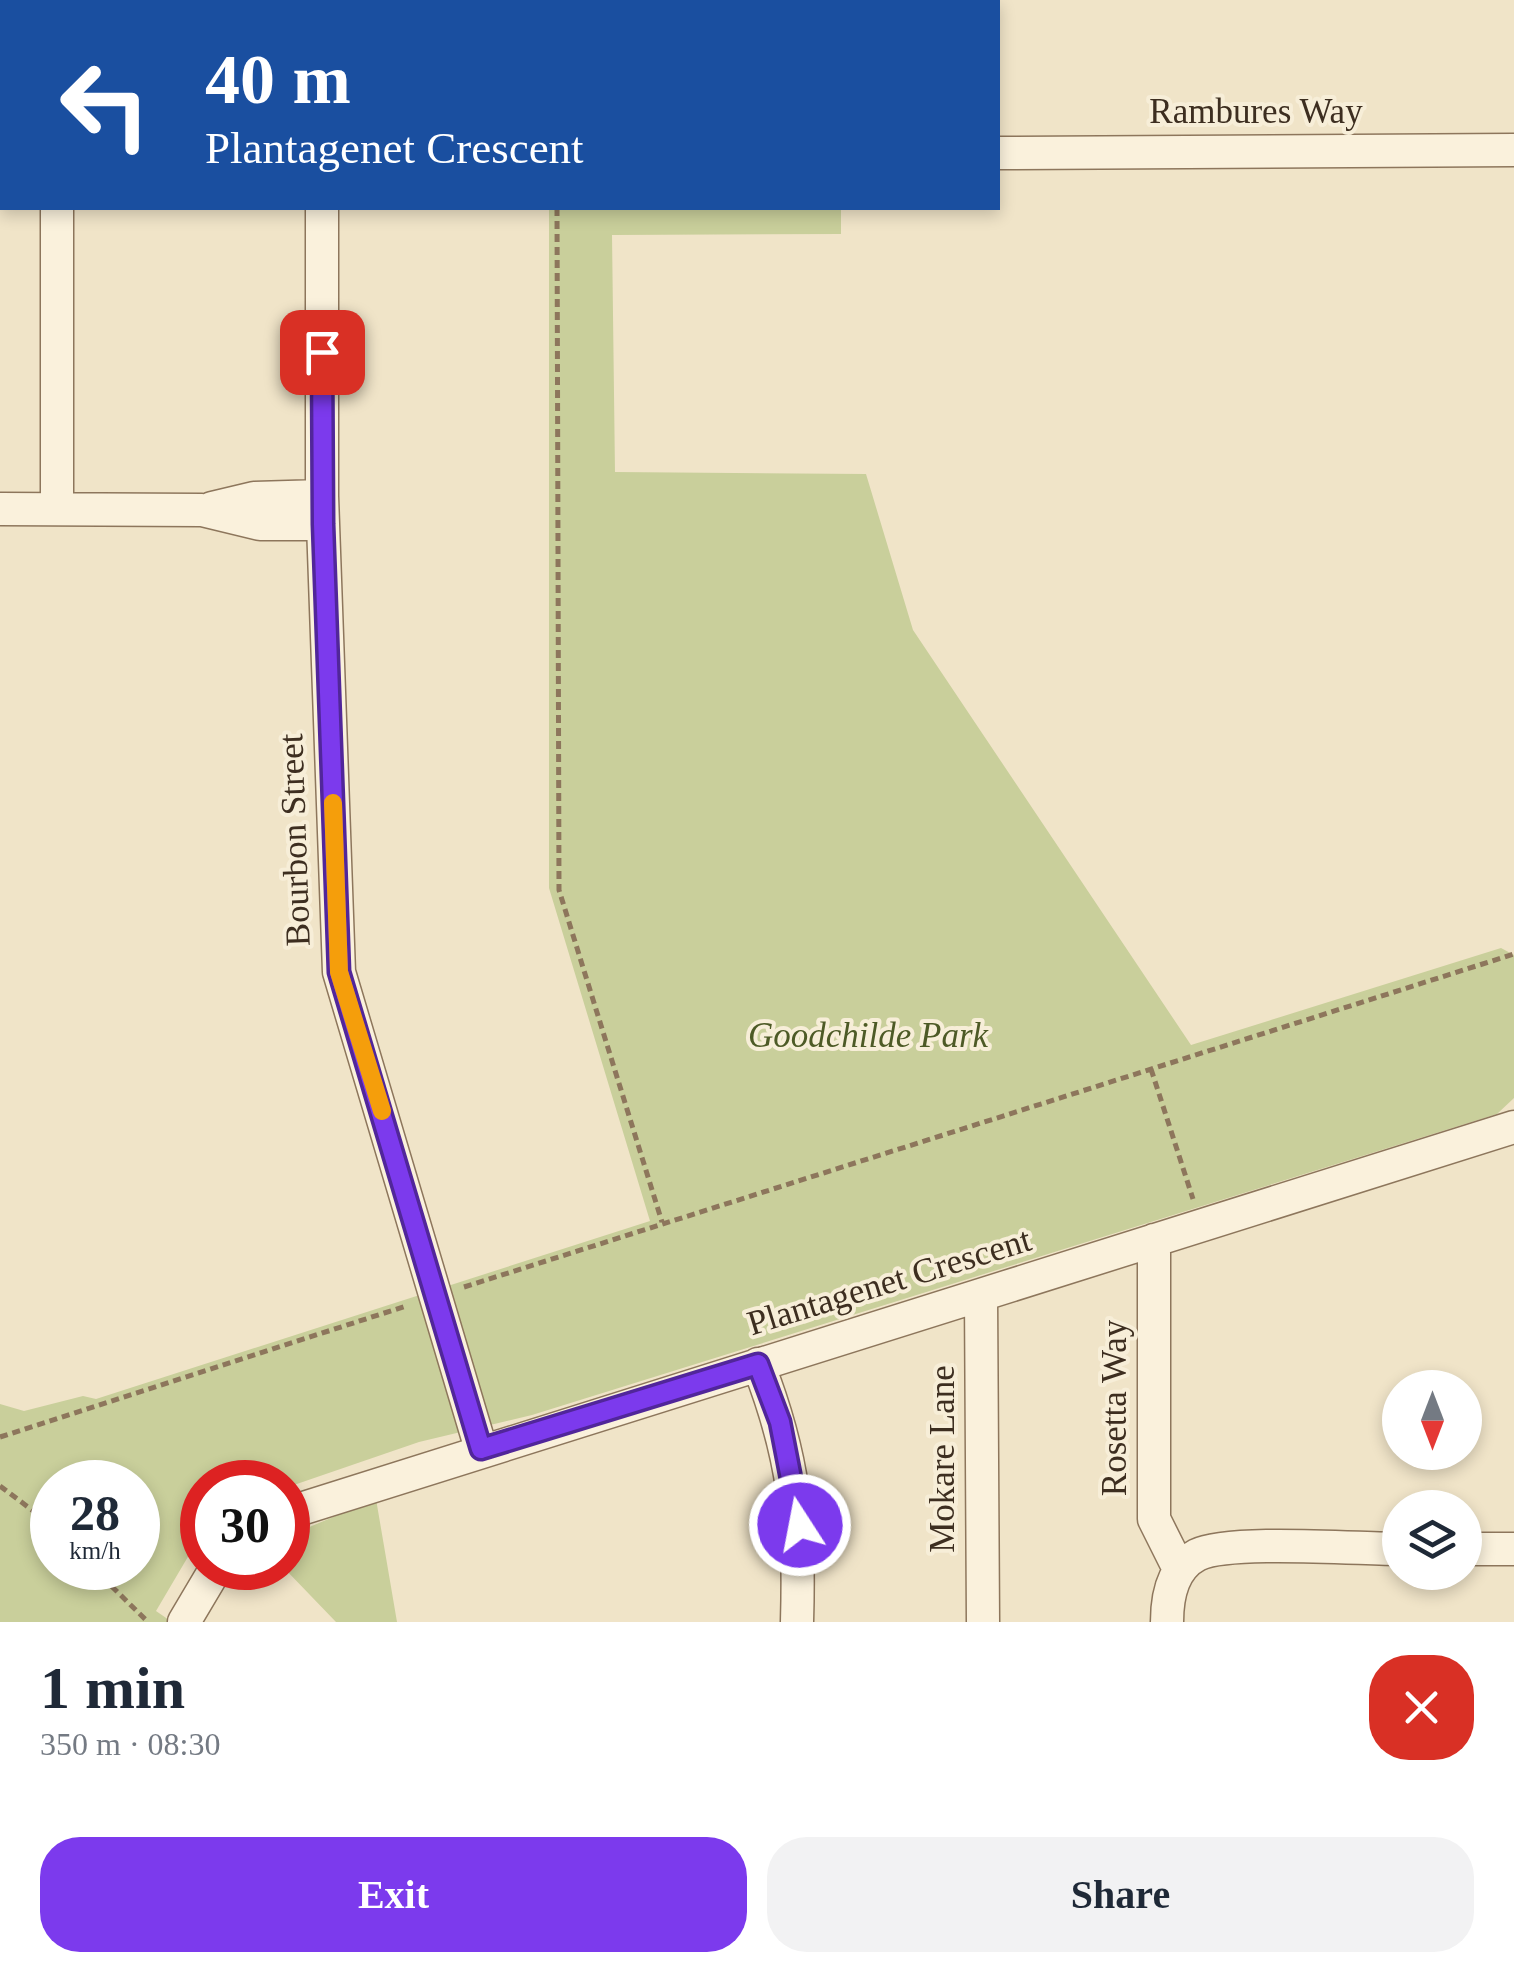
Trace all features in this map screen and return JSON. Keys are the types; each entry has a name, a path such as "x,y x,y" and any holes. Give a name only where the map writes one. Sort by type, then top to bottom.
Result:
{"street":[{"name":"Rambures Way","path":"1000,152 1514,150"},
{"path":"56,210 56,509"},
{"name":"Bourbon Street","path":"322,210 322,510 339,972 481,1449"},
{"path":"0,510 202,510 254,498 322,510"},
{"name":"Plantagenet Crescent","path":"310,1507 481,1449 1514,1127"},
{"name":"Rosetta Way","path":"1154,1240 1154,1519 1180,1569"},
{"name":"Mokare Lane","path":"981,1294 983,1622"},
{"path":"758,1364 780,1422 800,1525 797,1622"},
{"path":"1167,1622 1167,1598 1180,1569 1199,1554 1240,1548 1382,1549"},
{"path":"1482,1549 1514,1550"},
{"path":"184,1622 203,1590"}],"path":[{"path":"557,210 559,890 662,1222"},
{"path":"0,1436 662,1222 1514,954"},
{"path":"1151,1068 1202,1225"},
{"path":"0,1486 30,1508"},
{"path":"115,1590 148,1622"}],"green space":[{"name":"Goodchilde Park","path":"549,210 841,210 841,234 612,235 615,472 866,474 913,630 1191,1045 1501,948 1514,955 1514,1098 1497,1114 532,1415 419,1442 310,1479 310,1460 180,1460 180,1570 156,1611 172,1622 0,1622 0,1404 24,1411 83,1396 96,1399 650,1221 549,888"},
{"path":"376,1499 397,1622 336,1622 305,1590 310,1590 310,1527"}],"slow traffic":[{"path":"333,803 339,972 382,1111"}],"route":[{"path":"322,352 323,524 339,972 420,1233 481,1449 758,1364 780,1422 800,1525"}]}
